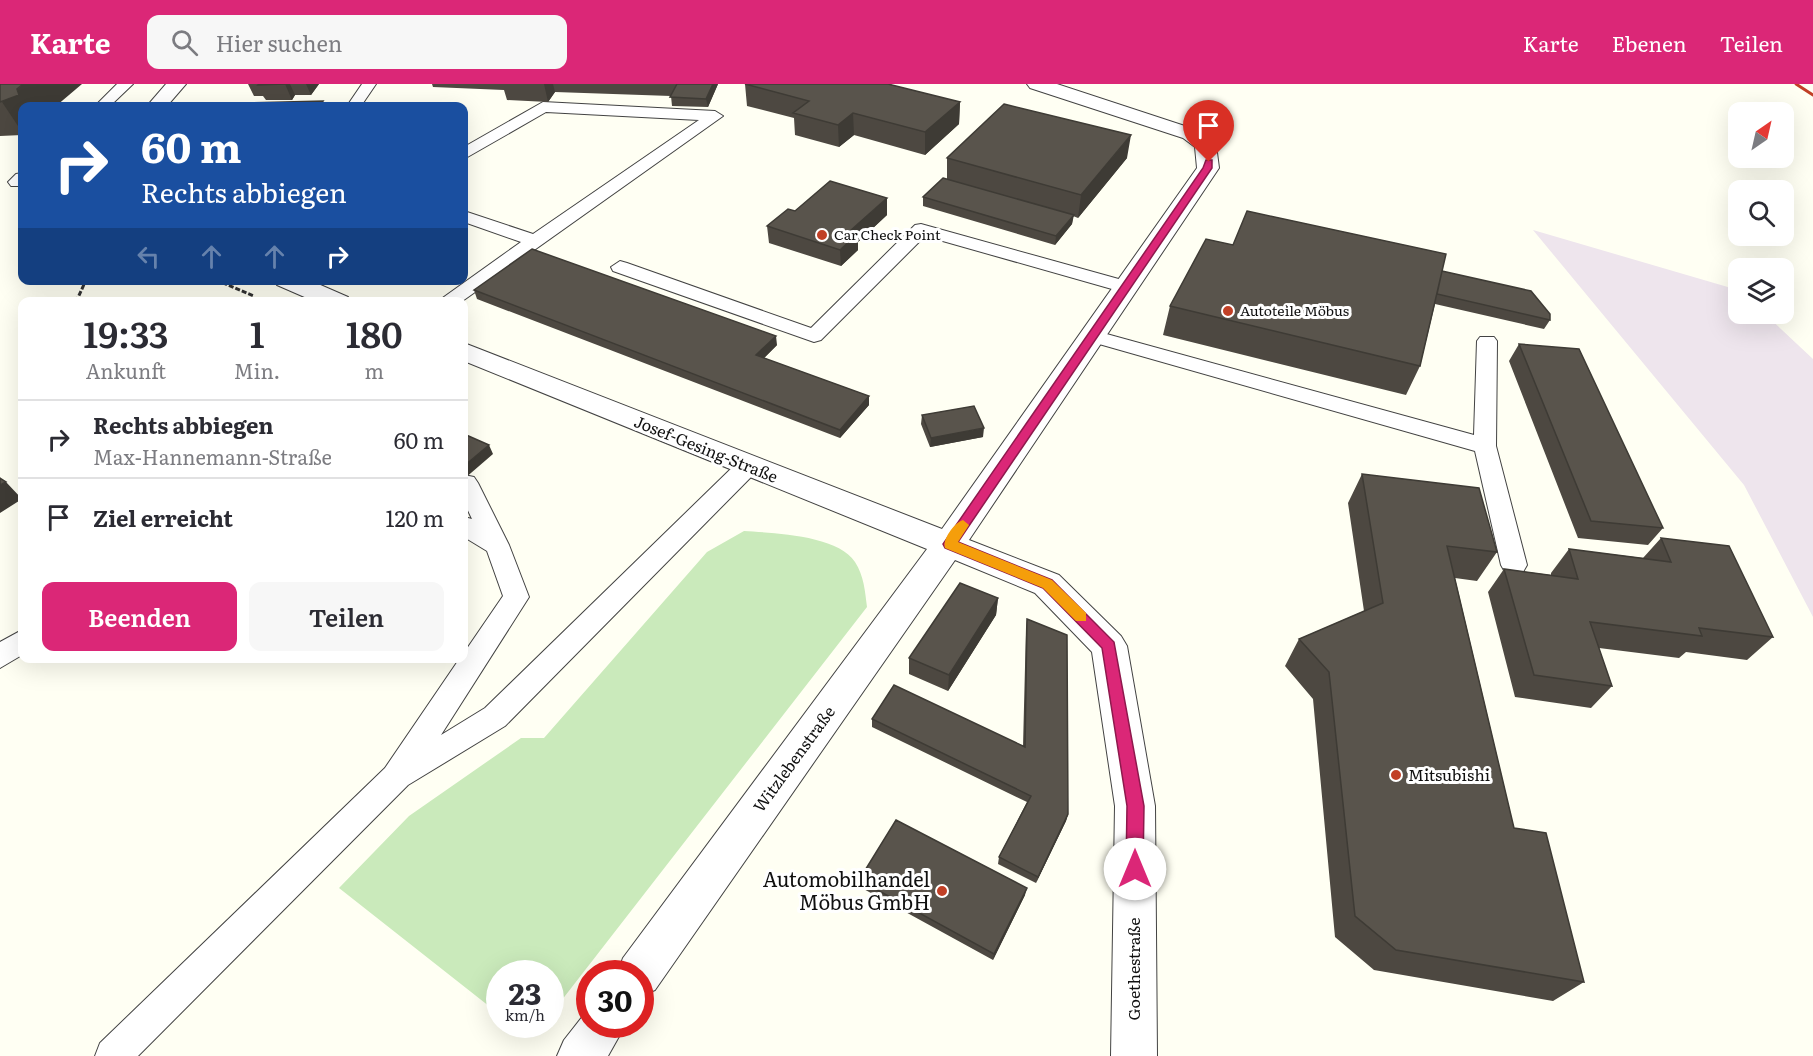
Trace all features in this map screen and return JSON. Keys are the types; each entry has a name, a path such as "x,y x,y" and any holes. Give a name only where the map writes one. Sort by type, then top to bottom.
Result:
{"street":[{"path":"158,102 163,84"},
{"path":"160,102 176,84"},
{"name":"Witzlebenstraße","path":"649,960 950,544 1208,168 1205,145 1190,134 1037,84"},
{"path":"298,285 327,297"},
{"name":"Josef-Gesing-Straße","path":"468,353 748,466 950,544"},
{"name":"Goethestraße","path":"950,544 1047,584 1109,646 1135,806 1134,1056"},
{"path":"580,1056 593,1038"}],"lane":[{"path":"106,102 126,84"},
{"path":"357,102 369,84"},
{"path":"454,297 715,116 543,107 468,152"},
{"path":"468,217 534,242"},
{"path":"620,267 814,336 921,229 1126,286"},
{"path":"1092,336 1167,359 1485,446"},
{"path":"1487,340 1485,446 1514,565"},
{"path":"396,778 495,717 748,466"},
{"path":"113,1056 396,778 516,597 497,544 468,487"},
{"path":"468,528 497,544"},
{"path":"468,541 497,544"},
{"path":"0,657 18,644"}],"path":[{"path":"228,285 256,297"}],"shaded area":[{"path":"1533,230 1728,287 1728,324 1776,324 1813,359 1813,617 1744,485"}],"green space":[{"path":"744,531 804,537 835,546 847,553 855,562 864,584 867,607 593,960 576,960 576,982 564,997 564,960 486,960 486,1004 339,888 409,816 521,738 544,738 707,552"}],"building":[{"path":"0,84 23,84 17,89 19,95 0,102"},
{"path":"677,84 713,84 706,99 670,97"},
{"path":"745,84 888,84 960,102 925,132 853,113 838,125 793,113 809,101"},
{"path":"1004,104 1131,135 1081,195 947,158"},
{"path":"943,178 1074,215 1056,236 923,197"},
{"path":"830,181 887,198 850,231 857,234 840,250 767,226 788,209 795,211"},
{"path":"1247,211 1446,254 1420,366 1170,306 1206,239 1233,245"},
{"path":"532,249 776,336 756,355 869,396 840,430 474,290"},
{"path":"1442,271 1531,291 1550,314 1550,320 1437,294"},
{"path":"1519,344 1579,349 1663,528 1591,521"},
{"path":"974,406 984,428 931,438 922,415"},
{"path":"468,436 489,445 468,463"},
{"name":"Mitsubishi","path":"1362,474 1479,488 1497,552 1447,546 1514,828 1546,833 1584,982 1396,950 1355,916 1329,672 1299,639 1383,603"},
{"path":"1661,538 1729,546 1773,637 1699,628 1702,636 1590,622 1612,686 1534,675 1504,569 1578,579 1569,549 1671,562"},
{"path":"960,583 998,598 949,675 909,658"},
{"path":"1027,619 1067,635 1068,814 1038,877 999,857 1031,796 872,719 894,685 1025,747"},
{"name":"Automobilhandel Möbus GmbH","path":"896,820 1027,888 994,954 859,880"}],"railway":[{"path":"1796,84 1813,95"}],"slow traffic":[{"path":"963,525 950,544 1047,584 1081,617"}],"place":[{"name":"Car Check Point","path":"822,235"},
{"name":"Autoteile Möbus","path":"1228,311"},
{"name":"Mitsubishi","path":"1396,775"},
{"name":"Automobilhandel Möbus GmbH","path":"942,891"}],"route":[{"path":"1135,869 1135,806 1109,646 1047,584 950,544 1208,168 1209,162"}]}
